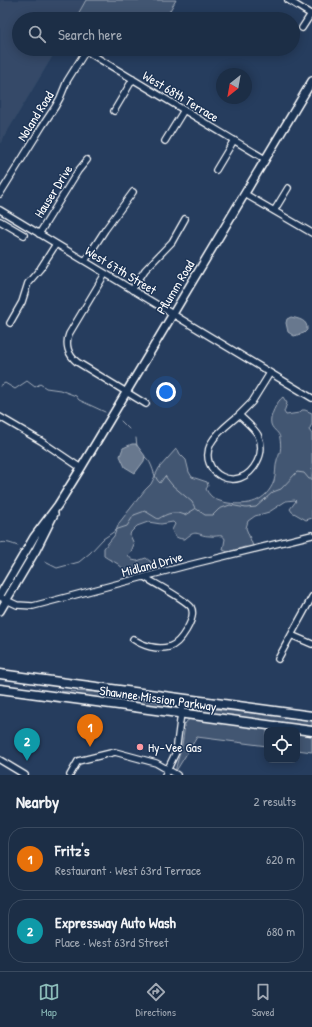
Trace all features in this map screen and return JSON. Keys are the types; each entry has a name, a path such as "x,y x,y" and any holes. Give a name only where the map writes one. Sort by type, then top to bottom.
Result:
{"highway":[{"name":"Shawnee Mission Parkway","path":"0,674 312,716"},
{"name":"Shawnee Mission Parkway","path":"0,689 182,710 312,731"},
{"path":"127,691 156,699 177,702 182,710 188,704 208,706 244,706"}],"main road":[{"name":"Pflumm Road","path":"0,611 2,597 34,537 58,505 81,468 312,81"}],"street":[{"path":"288,0 312,15 302,28"},
{"name":"Noland Road","path":"0,194 42,125 56,107 67,81 82,56"},
{"name":"West 68th Terrace","path":"96,56 265,159"},
{"path":"114,111 134,80"},
{"path":"165,141 184,110"},
{"path":"216,170 234,140"},
{"name":"Hauser Drive","path":"39,234 78,170 87,160"},
{"path":"274,211 288,188"},
{"path":"85,261 105,230 133,192"},
{"path":"245,194 312,234"},
{"name":"West 67th Street","path":"0,210 312,398"},
{"path":"132,290 145,270 172,242 185,219"},
{"path":"0,221 24,235"},
{"path":"10,323 22,302 28,283 40,269 56,244"},
{"path":"105,274 69,334 67,342 69,352 77,362 146,404"},
{"path":"239,415 258,435 261,448 260,454 254,467 248,474 243,477 231,479 224,478 211,466 208,455 209,449 213,441 239,415 252,402 270,373"},
{"path":"0,417 42,441 81,468"},
{"name":"Midland Drive","path":"2,597 17,605 33,606 312,535"},
{"path":"134,640 139,643 161,648 172,646 180,638 192,618 192,609 186,603 144,577"},
{"path":"278,659 312,597"},
{"path":"291,635 312,644"},
{"path":"167,772 176,752 182,710"},
{"path":"70,775 78,761 115,752 156,763 167,772 177,775"},
{"path":"1,761 25,775"}],"shaded area":[{"path":"0,0 86,0 79,12 12,12 12,56 53,56 0,144"},
{"path":"86,0 176,0 169,12 79,12"},
{"path":"291,317 300,319 306,324 307,330 304,333 294,336 288,332 286,323 287,319"},
{"path":"283,397 287,403 284,412 286,415 299,413 302,410 312,413 312,424 309,430 312,434 312,518 306,520 292,512 290,509 296,501 286,501 269,512 255,516 248,521 246,528 253,546 228,552 223,550 225,539 223,536 206,536 195,533 185,539 180,539 175,536 172,530 175,524 173,522 161,524 148,522 137,526 131,532 130,535 134,544 128,555 132,560 137,561 146,558 151,562 149,569 143,575 131,575 118,564 104,556 104,548 114,536 119,523 151,484 159,468 176,449 186,460 192,477 207,482 208,486 206,489 215,499 228,503 242,504 256,501 266,494 274,481 276,463 281,447 280,437 271,424 271,417 276,405"},
{"path":"136,444 145,456 144,461 135,473 125,467 120,456 123,448"},
{"path":"57,692 95,692 171,704 177,706 178,709"},
{"path":"191,706 312,719 312,727 186,710"},
{"path":"190,719 264,729 264,746 197,737 176,771 186,722"},
{"path":"300,733 312,735 312,752 300,750"}],"waterway":[{"path":"0,386 5,383 15,389 27,381 35,387 40,384 46,388 60,390 76,396 79,400 105,412"},
{"path":"121,421 129,429"},
{"path":"136,438 137,446"},
{"path":"145,457 150,463 157,480 160,483 165,476 172,485 192,502 195,508 205,515 213,515 219,509 230,505 246,508 256,507 273,492 281,489 297,472 304,473 309,479 312,479"},
{"path":"45,562 57,568 79,562 103,539 118,529 127,526 134,515 145,511 158,519 171,513 185,515 195,509"},
{"path":"0,543 2,542 18,546"}],"place":[{"name":"Fritz's","path":"90,747"},
{"name":"Hy-Vee Gas","path":"140,747"},
{"name":"Expressway Auto Wash","path":"27,761"}]}
